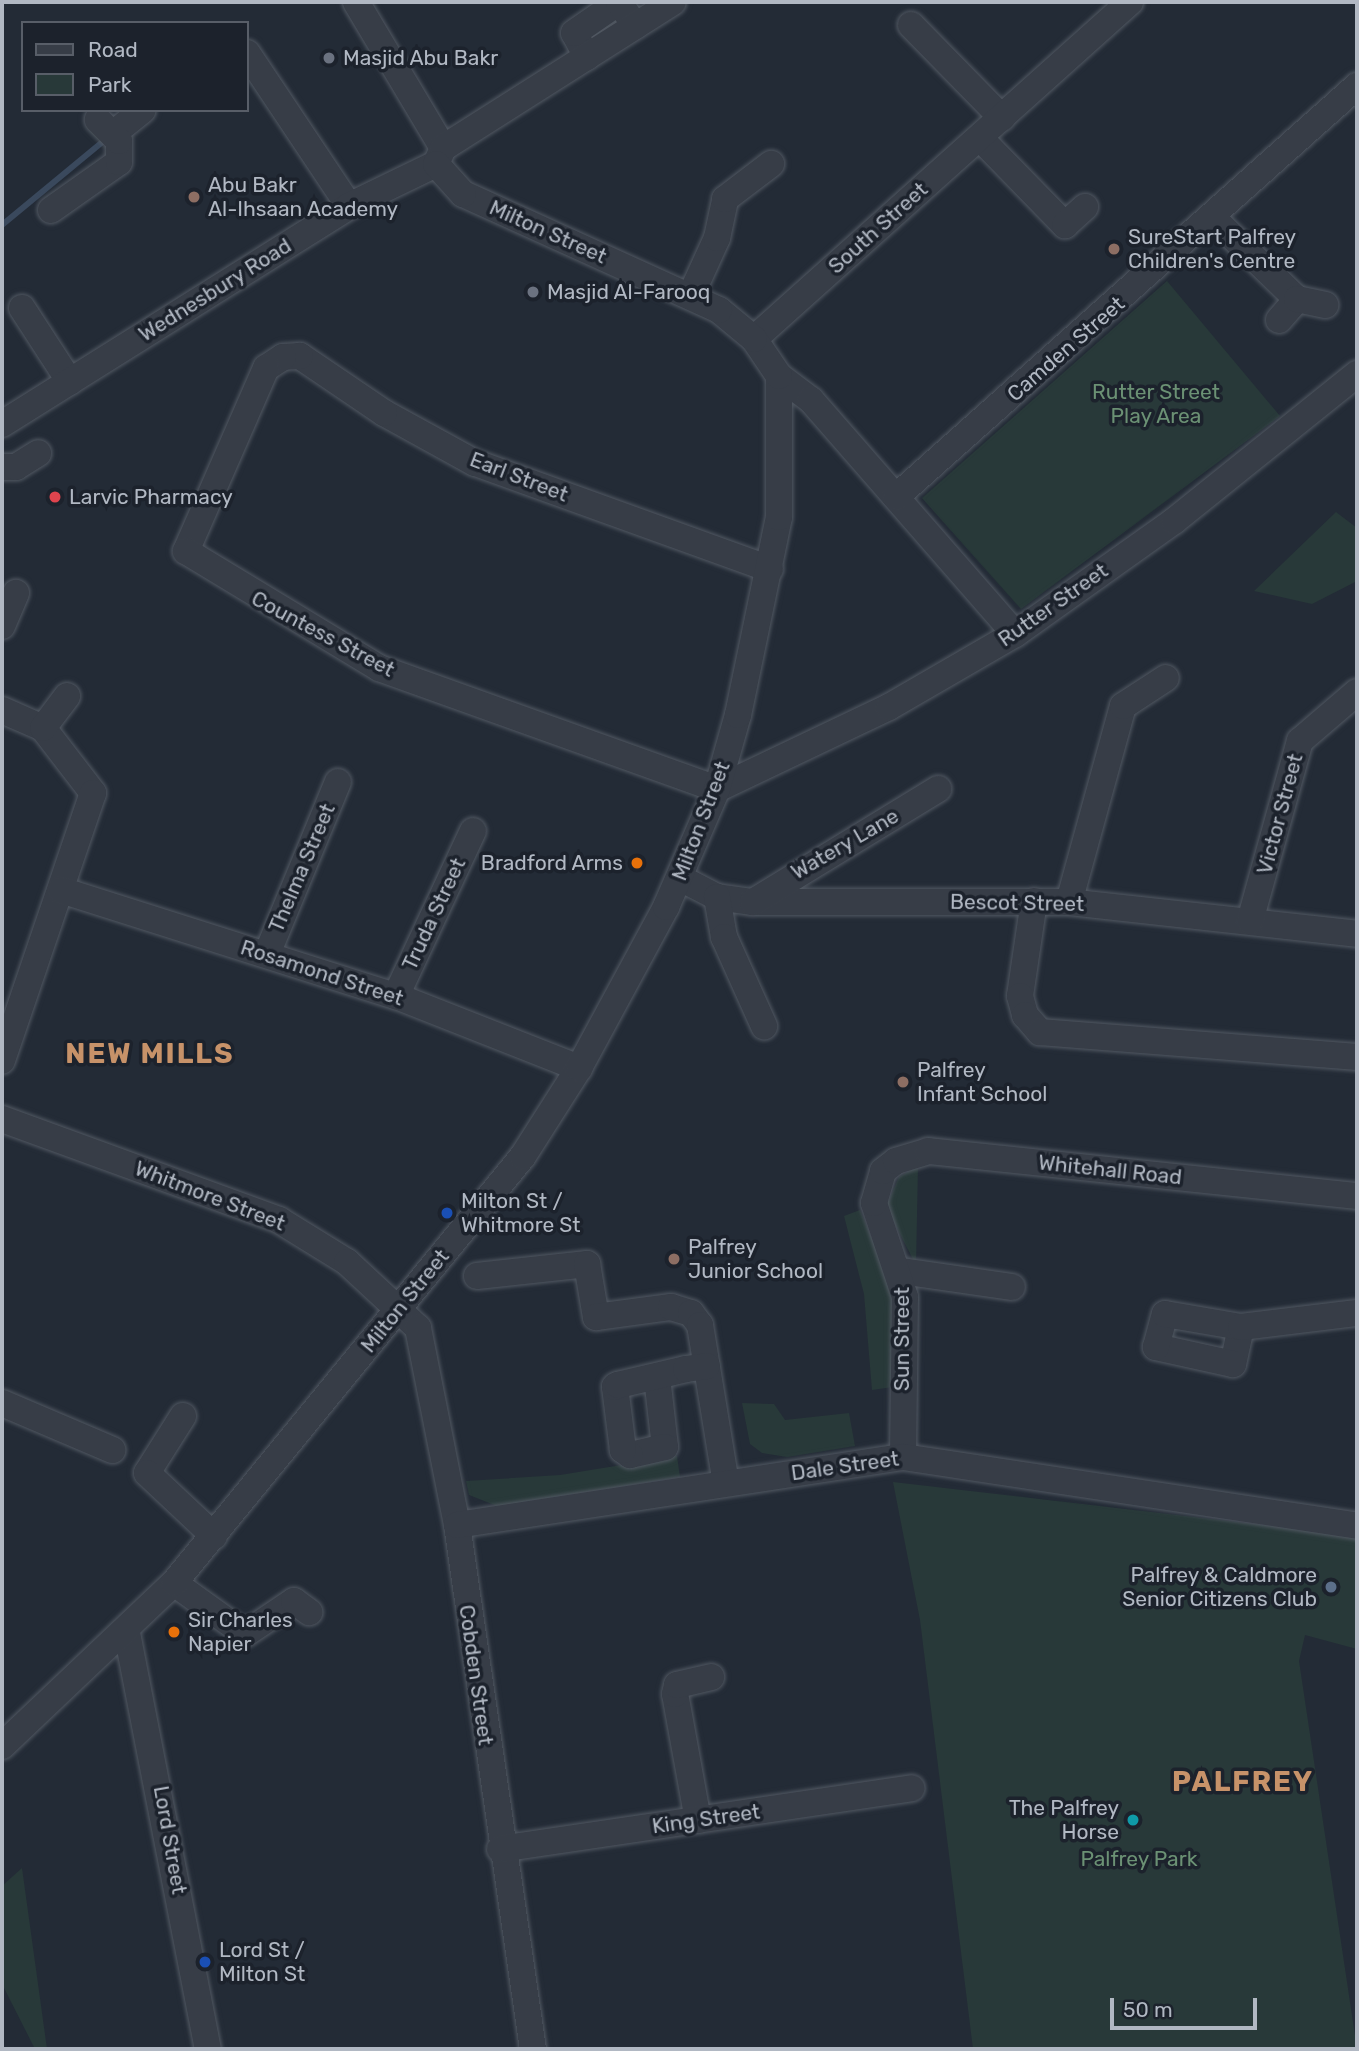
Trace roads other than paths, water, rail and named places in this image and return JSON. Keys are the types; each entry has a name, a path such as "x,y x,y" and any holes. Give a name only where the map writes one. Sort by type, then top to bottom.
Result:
{"street":[{"name":"Milton Street","path":"2,1746 127,1633 174,1583 523,1156 579,1068 680,878 718,789 770,569 784,453 779,376 754,339 691,295 463,194 356,2"},
{"path":"587,57 574,33 573,19 600,2"},
{"path":"574,33 619,2 635,26"},
{"name":"Wednesbury Road","path":"2,424 349,206 440,156 673,2"},
{"name":"South Street","path":"754,339 1130,2"},
{"path":"911,25 1002,118"},
{"path":"248,54 349,206"},
{"name":"Camden Street","path":"896,497 1213,218 1357,86"},
{"path":"51,210 110,172 121,150 106,127 139,112"},
{"path":"980,138 1065,225 1085,207"},
{"path":"691,295 717,238 725,199 771,164"},
{"path":"1213,218 1297,299 1325,305"},
{"path":"1279,320 1297,299"},
{"path":"17,311 64,385"},
{"name":"Earl Street","path":"283,357 300,356 384,413 475,463 770,569"},
{"name":"Countess Street","path":"283,357 266,368 186,551 379,668 718,789"},
{"name":"Rutter Street","path":"718,789 778,774 1015,634 1174,521 1357,374"},
{"path":"779,376 811,400 1015,634"},
{"path":"2,467 16,467 38,453"},
{"path":"2,626 16,593"},
{"path":"1069,902 1108,721 1130,695 1166,678"},
{"name":"Victor Street","path":"1250,921 1300,741 1357,692"},
{"path":"2,1061 93,793 22,720 67,696"},
{"name":"Thelma Street","path":"267,954 338,782"},
{"name":"Watery Lane","path":"754,902 819,856 938,789"},
{"name":"Truda Street","path":"396,996 473,831"},
{"name":"Bescot Street","path":"680,878 717,897 754,902 1069,902 1357,933"},
{"name":"Rosamond Street","path":"61,890 396,996 579,1068"},
{"path":"717,897 724,937 764,1026"},
{"path":"1034,901 1020,996 1025,1015 1040,1032 1357,1057"},
{"name":"Whitmore Street","path":"2,1119 279,1220 347,1262 399,1308"},
{"name":"Whitehall Road","path":"876,1185 896,1161 928,1152 1357,1196"},
{"name":"Sun Street","path":"876,1185 874,1203 901,1271 903,1457"},
{"path":"477,1276 587,1264 596,1317 686,1310 700,1325 726,1483"},
{"path":"901,1271 1012,1287"},
{"name":"Cobden Street","path":"399,1308 418,1328 457,1524 499,1849 533,2049"},
{"path":"1241,1326 1357,1313"},
{"path":"657,1377 707,1366"},
{"path":"2,1403 111,1450"},
{"path":"183,1416 147,1473 214,1536"},
{"name":"Dale Street","path":"457,1524 903,1457 1357,1526"},
{"path":"174,1583 245,1634 294,1601 309,1612"},
{"name":"Lord Street","path":"127,1633 208,2049"},
{"path":"698,1820 675,1694 677,1685 711,1677"},
{"name":"King Street","path":"499,1849 912,1788"}],"waterway":[{"path":"2,225 106,139"}],"place":[{"name":"Masjid Abu Bakr","path":"329,58"},
{"name":"Abu Bakr Al-Ihsaan Academy","path":"194,197"},
{"name":"SureStart Palfrey Children's Centre","path":"1114,249"},
{"name":"Masjid Al-Farooq","path":"533,292"},
{"name":"Larvic Pharmacy","path":"55,497"},
{"name":"Bradford Arms","path":"637,863"},
{"name":"Palfrey Infant School","path":"903,1082"},
{"name":"Milton St / Whitmore St","path":"447,1213"},
{"name":"Palfrey Junior School","path":"674,1259"},
{"name":"Palfrey & Caldmore Senior Citizens Club","path":"1331,1587"},
{"name":"Sir Charles Napier","path":"174,1632"},
{"name":"The Palfrey Horse","path":"1133,1820"},
{"name":"Lord St / Milton St","path":"205,1962"}],"district":[{"name":"NEW MILLS","path":"150,1054"},
{"name":"PALFREY","path":"1243,1782"}],"park label":[{"name":"Rutter Street Play Area","path":"1156,404"},
{"name":"Palfrey Park","path":"1139,1859"}]}
